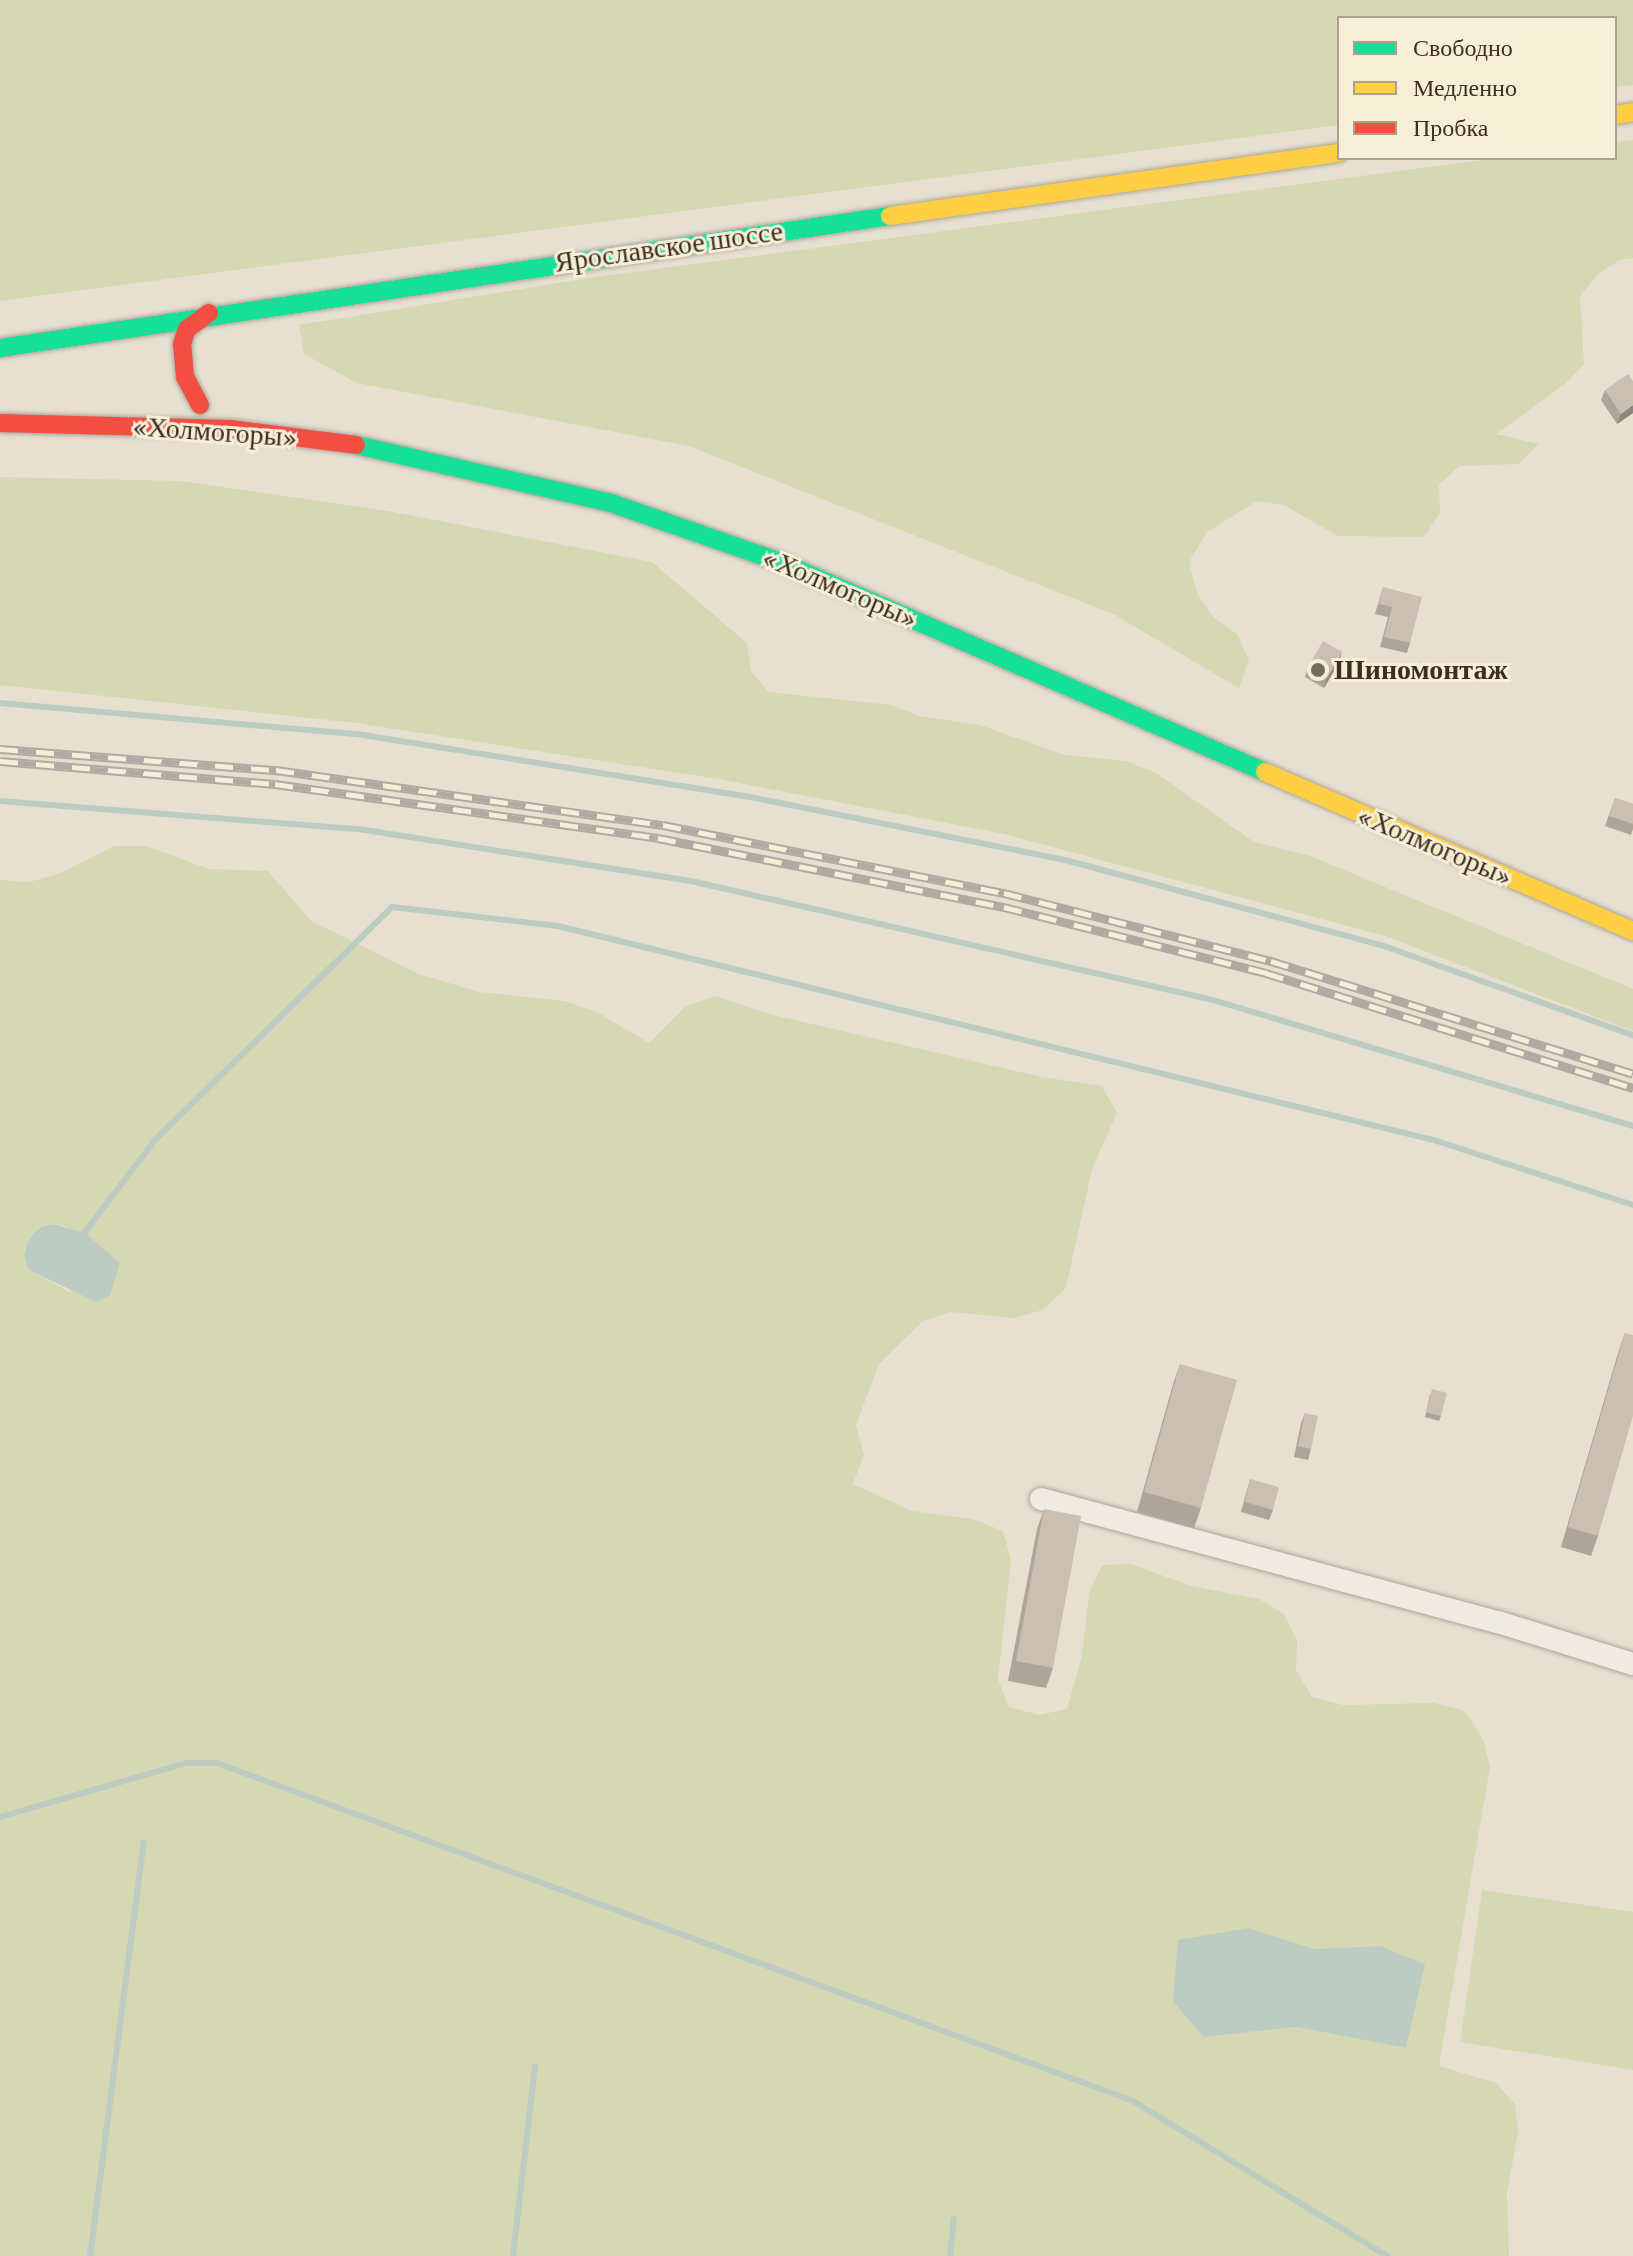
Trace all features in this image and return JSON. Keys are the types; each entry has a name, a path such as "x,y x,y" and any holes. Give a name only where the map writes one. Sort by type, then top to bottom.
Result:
{"main road":[{"name":"Ярославское шоссе","path":"0,348 209,313 1337,153"},
{"path":"209,313 187,329 182,344 185,377 221,429"},
{"name":"«Холмогоры»","path":"173,404 207,405"},
{"name":"«Холмогоры»","path":"0,423 221,429 353,444 461,465 681,525 778,561 1633,931"}],"street":[{"path":"1041,1499 1498,1622 1633,1664"}],"green space":[{"path":"0,0 1633,0 1633,85 1617,87 1617,16 1337,16 1337,125 0,301"},
{"path":"1633,140 1633,258 1620,260 1597,275 1580,296 1584,364 1565,384 1496,434 1539,444 1518,464 1459,466 1439,485 1440,513 1424,537 1338,536 1284,505 1257,501 1207,532 1189,562 1197,593 1213,617 1237,634 1249,660 1239,688 1115,615 689,446 357,383 304,354 299,325 595,277 1483,160 1617,160 1617,142"},
{"path":"0,477 181,481 388,511 652,562 747,643 751,671 769,692 891,705 919,716 980,725 1065,755 1126,761 1156,773 1254,842 1310,856 1633,989 1633,1031 1385,936 1004,834 718,779 356,723 0,685"},
{"path":"114,846 146,846 209,869 268,871 311,921 419,974 479,992 565,1001 597,1012 649,1043 686,1006 715,996 773,1015 1042,1077 1102,1086 1117,1113 1092,1169 1066,1288 1043,1310 1014,1318 951,1312 923,1321 879,1364 856,1425 864,1455 853,1484 912,1511 973,1519 1003,1531 1011,1560 998,1679 1009,1707 1039,1715 1067,1709 1082,1656 1089,1593 1102,1565 1131,1564 1191,1586 1259,1599 1284,1614 1297,1640 1296,1670 1312,1697 1343,1705 1435,1703 1465,1711 1483,1739 1490,1767 1439,2066 1496,2083 1515,2104 1518,2132 1507,2193 1509,2256 0,2256 0,880 29,882 58,874","holes":["52,1224 68,1227 70,1292 29,1270 24,1256 39,1227","1249,1928 1314,1949 1380,1946 1406,2048 1296,2027 1204,2037 1173,2002"]},
{"path":"1482,1890 1633,1912 1633,2070 1460,2042"}],"shaded area":[{"path":"53,1224 85,1233 120,1263 110,1295 96,1302 29,1270 24,1256 28,1241 40,1227"},
{"path":"1249,1928 1314,1949 1380,1946 1425,1964 1406,2048 1296,2027 1204,2037 1173,2002 1178,1940"}],"building":[{"path":"1628,374 1633,381 1633,405 1621,414 1605,390"},
{"path":"1383,587 1422,597 1410,643 1384,637 1392,607 1379,604"},
{"path":"1323,641 1342,652 1327,678 1308,667"},
{"path":"1615,798 1633,804 1633,824 1609,816"},
{"path":"1625,1333 1633,1335 1633,1416 1598,1536 1568,1527"},
{"path":"1180,1364 1237,1380 1201,1508 1144,1492"},
{"path":"1432,1389 1447,1393 1441,1416 1426,1412"},
{"path":"1305,1413 1318,1416 1311,1449 1298,1446"},
{"path":"1250,1479 1279,1487 1273,1510 1245,1502"},
{"path":"1044,1509 1081,1516 1053,1668 1016,1661"}],"waterway":[{"path":"0,703 363,735 755,798 1069,861 1381,945 1633,1035"},
{"path":"0,801 365,830 691,881 1213,1000 1633,1126"},
{"path":"81,1237 156,1139 392,907 558,926 1437,1141 1633,1205"},
{"path":"0,1817 186,1763 217,1763 1133,2101 1387,2256"},
{"path":"90,2256 144,1843"},
{"path":"513,2256 535,2066"},
{"path":"950,2256 954,2219"}],"railway":[{"path":"0,749 276,770 663,825 1004,893 1271,961 1633,1074"},
{"path":"0,761 275,784 658,838 1004,907 1266,973 1633,1088"}],"traffic: fast":[{"path":"0,348 890,216"},
{"path":"356,445 611,503 778,561 1265,772"}],"traffic: slow":[{"path":"1617,115 1633,112"},
{"path":"890,216 1337,153"},
{"path":"1265,772 1633,931"}],"traffic: jam":[{"path":"200,405 185,377 182,344 187,329 209,313"},
{"path":"0,423 230,429 356,445"}],"place":[{"name":"Шиномонтаж","path":"1318,670"}]}
